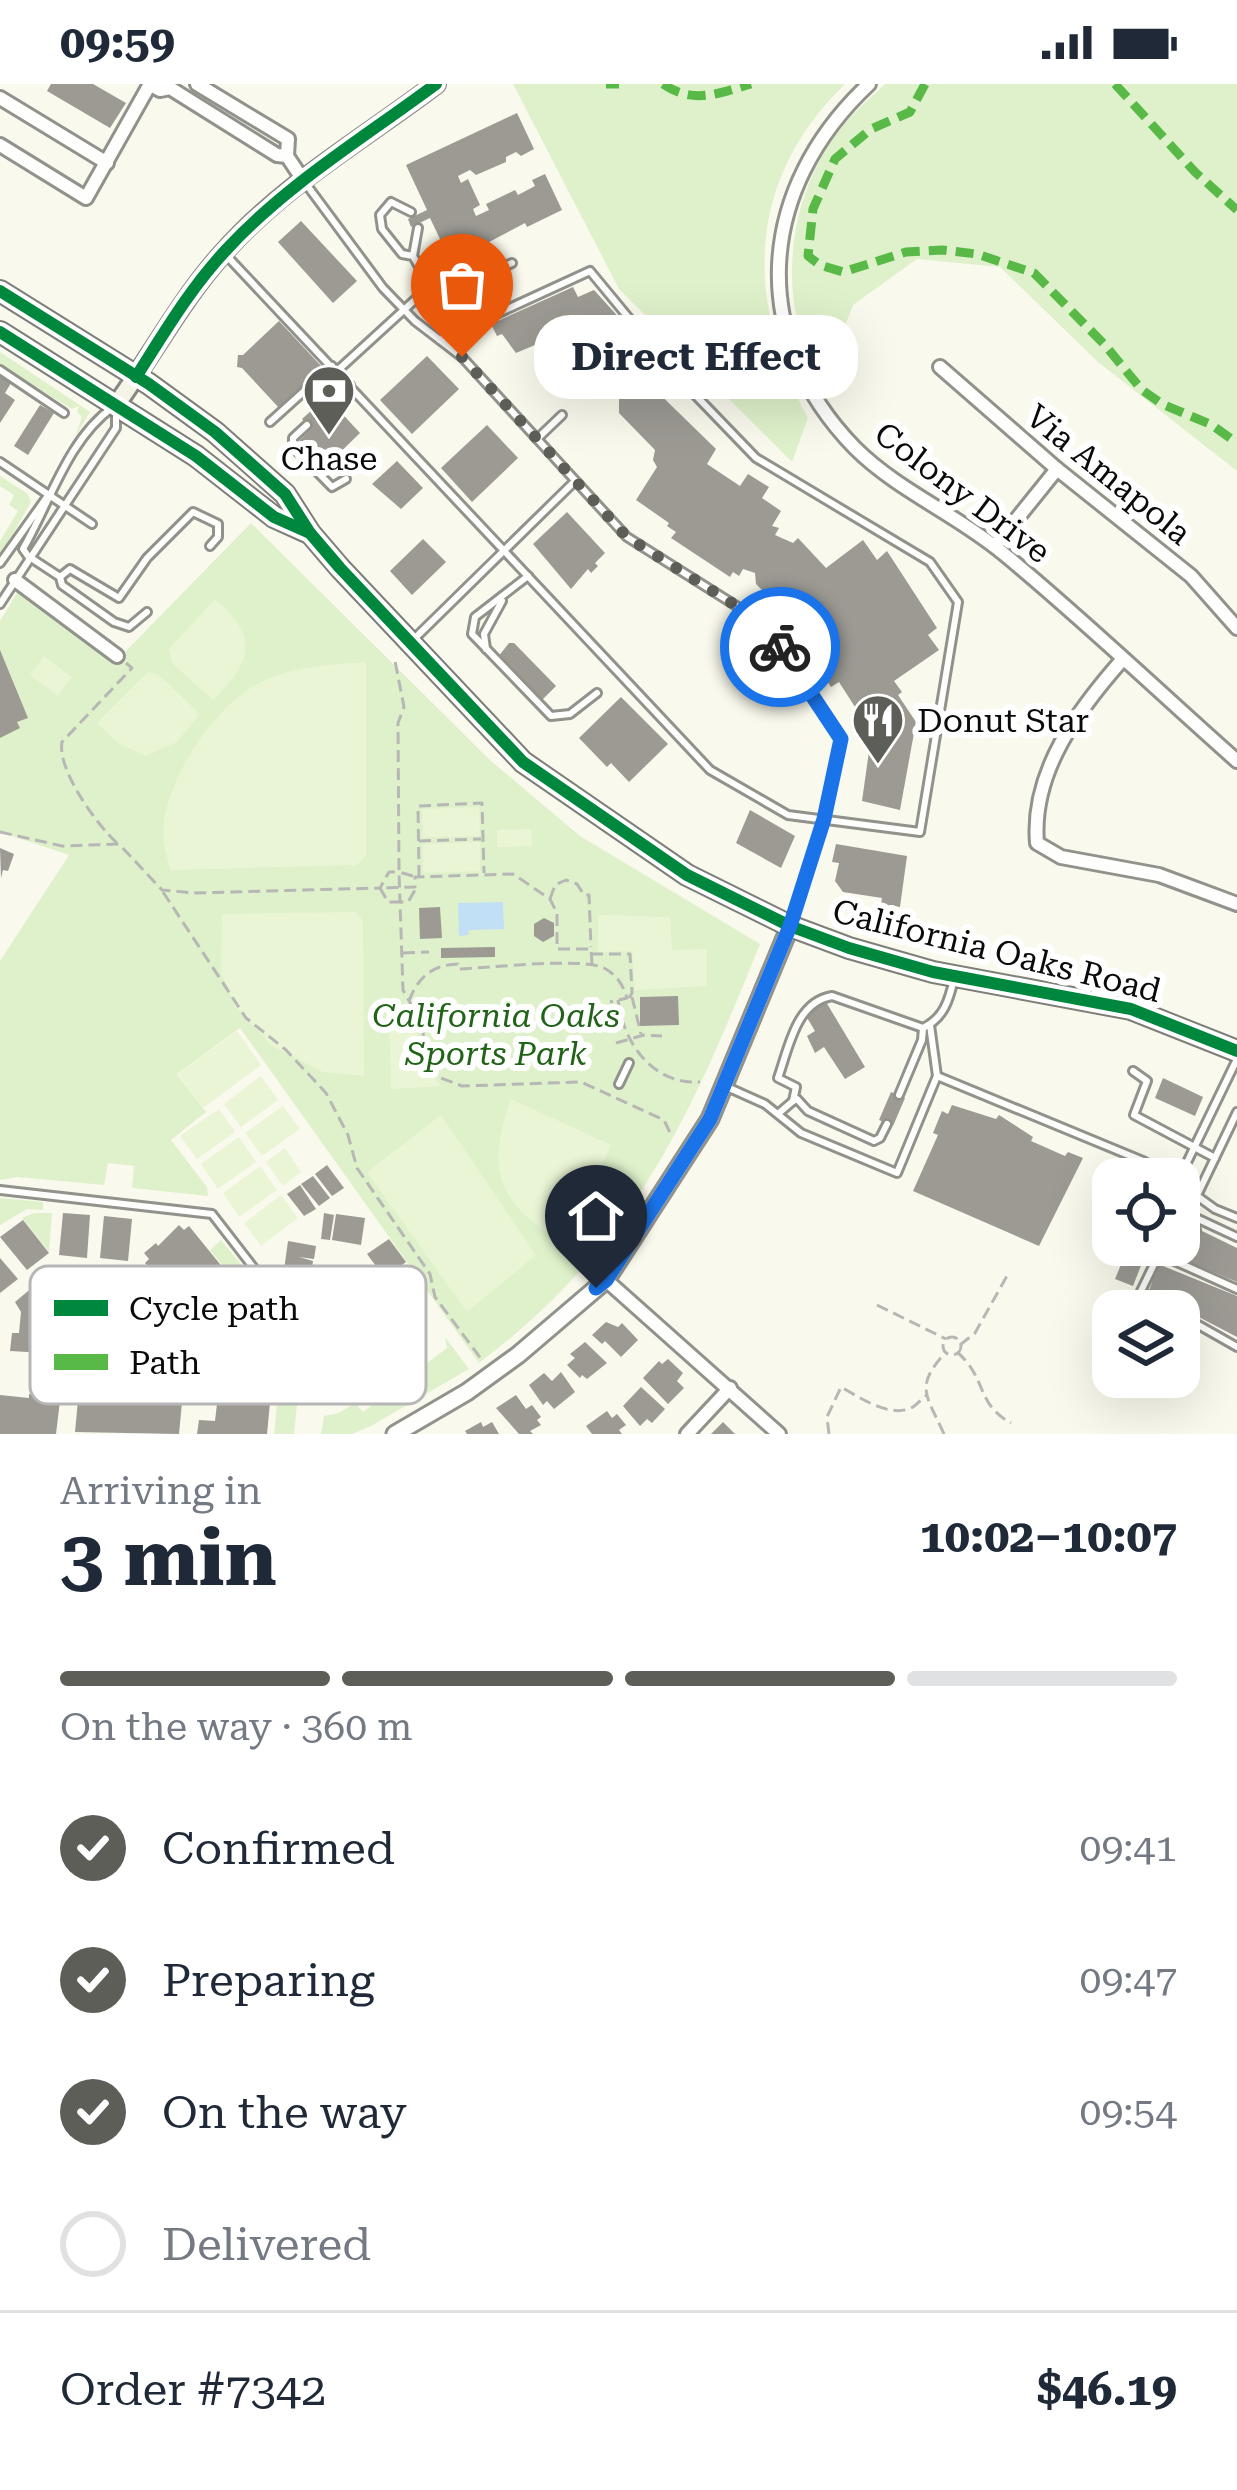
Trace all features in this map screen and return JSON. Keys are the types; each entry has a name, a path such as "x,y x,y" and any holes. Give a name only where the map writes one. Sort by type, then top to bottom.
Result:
{"main road":[{"path":"116,405 223,252 303,180 436,84"},
{"name":"California Oaks Road","path":"0,291 215,432 285,494 310,533 523,762 687,875 790,926 849,948 955,975 1131,1009 1237,1055"},
{"name":"California Oaks Road","path":"0,332 196,456 274,517 310,533"}],"street":[{"path":"0,145 86,198 150,84 160,90 173,86 277,155 287,156"},
{"path":"197,84 288,140 287,156 303,180"},
{"name":"Colony Drive","path":"869,84 841,110 799,173 780,242 778,287 803,380 858,451 995,546 1237,761"},
{"path":"0,98 107,163"},
{"path":"247,136 257,121"},
{"name":"Via Amapola","path":"940,367 1191,576 1237,628"},
{"path":"995,546 1057,469"},
{"path":"15,580 117,656"},
{"path":"1122,660 1082,706 1056,751 1035,821 1037,843 1061,856 1159,875 1237,904"},
{"path":"394,1434 477,1385 606,1280 710,1119 790,926"},
{"path":"606,1280 779,1434"},
{"path":"687,1434 730,1388"}],"lane":[{"path":"303,180 403,308 462,357 627,537 765,624 841,739 824,819 790,926"},
{"path":"411,212 391,202 380,215 382,229 402,254 413,256"},
{"path":"418,228 413,256 430,286"},
{"path":"223,252 710,770 788,815 920,832 958,602 930,562 756,458 675,374 590,271 440,340"},
{"path":"270,422 430,286 472,281 512,263"},
{"path":"0,370 64,413"},
{"path":"318,415 350,386"},
{"path":"0,563 98,417 116,405"},
{"path":"0,604 116,428 116,405"},
{"path":"537,439 562,415"},
{"path":"307,425 293,438 293,447 332,487 346,478"},
{"path":"0,462 92,524"},
{"path":"410,644 575,481"},
{"path":"50,494 23,549 28,556 124,627 147,612"},
{"path":"60,577 70,569 118,598 147,558 188,515 198,511 218,524 220,530 211,546"},
{"path":"528,576 504,598 484,608 472,625 472,634 551,716 570,714 597,693"},
{"path":"0,588 15,580"},
{"path":"486,649 484,634 504,598"},
{"path":"899,1095 927,1026 948,1003 955,975"},
{"path":"793,1101 796,1087 778,1078 804,1010 817,998 832,996 927,1026"},
{"path":"724,1085 765,1103 801,1133 897,1173 938,1076 927,1026"},
{"path":"1189,1158 1237,1055"},
{"path":"619,1084 629,1063"},
{"path":"1133,1071 1147,1081 1135,1115 1215,1158"},
{"path":"938,1076 1136,1158"},
{"path":"778,1114 797,1099 808,1111 877,1141 887,1124"},
{"path":"1200,1190 1236,1115 1215,1106"},
{"path":"0,1190 212,1214 252,1266"},
{"path":"1200,1198 1237,1218"},
{"path":"1200,1223 1237,1237"},
{"path":"1186,1266 1237,1289"},
{"path":"1200,1327 1237,1348"}],"path":[{"path":"117,656 132,668 62,742 62,764 85,803 163,890 246,1018 286,1050 326,1093 348,1135 357,1168 424,1266"},
{"path":"395,661 404,707 398,723 403,990 424,1031 428,1065 441,1080 462,1086 581,1082 664,1120 672,1137"},
{"path":"380,888 388,902 415,895 418,806 482,803 484,875"},
{"path":"0,832 62,846 119,844"},
{"path":"418,841 483,839"},
{"path":"380,888 389,872 407,871 417,877 513,874 550,899 557,914 557,949 630,953 629,998"},
{"path":"550,899 552,888 566,880 589,896 592,964"},
{"path":"163,890 415,887"},
{"path":"401,953 429,952"},
{"path":"409,1001 415,984 440,965 458,964 459,969 592,964 619,980 642,1035"},
{"path":"610,1002 629,998"},
{"path":"618,1000 627,1039 648,1063 685,1082 700,1082"},
{"path":"616,1043 642,1035 662,1036"},
{"path":"426,1268 436,1297 482,1360"},
{"path":"958,1352 975,1333 1008,1274"},
{"path":"877,1305 946,1339 956,1338 960,1345"},
{"path":"944,1434 927,1395 929,1369 946,1352 946,1339"},
{"path":"946,1352 958,1352 970,1364 990,1411 1011,1423"},
{"path":"829,1434 827,1417 841,1387 873,1405 901,1409 927,1395"}],"green space":[{"path":"513,84 845,84 812,121 788,161 765,244 773,331 808,418 792,462 619,289"},
{"path":"885,84 1237,84 1237,471 1098,362 1000,267 917,259 853,305 822,386 798,325 792,261 796,229 816,167 833,138"},
{"path":"0,352 90,412 75,437 82,417 79,406 72,409 0,365"},
{"path":"0,476 28,494 31,502 0,557 0,541 18,511 9,505 14,495 0,486"},
{"name":"California Oaks Sports Park","path":"251,523 491,761 580,836 760,944 681,1122 618,1225 533,1319 479,1363 426,1289 426,1266 410,1266 240,1028 177,1074 206,1112 171,1140 207,1187 208,1196 132,1188 134,1166 108,1163 104,1185 17,1177 0,1180 0,961 69,855 0,832 0,621 24,581 107,651 123,654"},
{"path":"215,599 239,626 246,649 236,673 213,700 172,663 169,649"},
{"path":"44,656 72,677 58,696 30,675"},
{"path":"366,662 366,855 357,865 170,870 163,833 172,792 193,749 223,711 256,685 282,674"},
{"path":"148,672 158,674 200,714 177,742 146,756 118,743 97,723"},
{"path":"479,807 480,836 423,837 422,809"},
{"path":"531,829 532,846 497,847 497,830"},
{"path":"480,842 480,871 423,873 423,844"},
{"path":"356,912 363,921 364,1076 323,1072 272,1046 236,1007 221,973 222,914"},
{"path":"598,915 670,917 672,950 707,949 707,986 635,990 632,951 598,952"},
{"path":"389,1014 406,1014 426,1067 442,1086 391,1089"},
{"path":"237,1031 261,1065 203,1108 178,1074"},
{"path":"261,1076 278,1100 241,1127 224,1104"},
{"path":"511,1099 611,1145 566,1244 526,1216 504,1185 499,1148"},
{"path":"283,1106 300,1129 262,1156 245,1133"},
{"path":"219,1109 235,1132 197,1159 180,1136"},
{"path":"441,1115 536,1255 467,1312 367,1172"},
{"path":"239,1137 256,1162 218,1189 201,1164"},
{"path":"285,1148 301,1172 283,1186 266,1162"},
{"path":"260,1166 277,1190 239,1217 223,1193"},
{"path":"281,1195 298,1218 261,1246 244,1223"},
{"path":"0,1198 43,1202 43,1210 27,1209 0,1225"},
{"path":"52,1213 49,1252 22,1218"},
{"path":"221,1240 243,1266 223,1266 210,1250"},
{"path":"445,1337 469,1369 426,1394 426,1364 447,1348"},
{"path":"270,1404 297,1404 294,1434 274,1434 277,1405"},
{"path":"353,1404 363,1412 374,1404 409,1404 352,1434 321,1434 324,1416"}],"water":[{"path":"503,902 504,929 469,930 468,935 459,936 458,903"}],"building":[{"path":"51,84 93,84 126,103 110,128 47,91"},
{"path":"517,113 534,149 521,156 516,152 506,162 476,175 470,170 458,176 461,183 468,179 480,205 473,209 476,216 489,210 486,204 535,186 532,180 545,174 562,210 527,227 525,223 451,262 430,218 411,227 408,219 427,210 406,165"},
{"path":"301,221 357,281 333,303 278,242"},
{"path":"573,287 578,297 594,290 633,333 624,342 637,356 611,380 570,335 561,334 516,353 491,324"},
{"path":"279,321 323,368 280,409 237,367 238,355"},
{"path":"427,356 459,389 412,434 380,400"},
{"path":"639,374 716,449 707,464 740,486 748,474 769,487 762,498 781,511 772,526 779,528 775,535 793,543 798,538 826,568 863,540 877,560 887,551 937,628 928,635 939,650 894,681 916,722 900,810 862,801 873,723 859,704 855,707 839,682 831,687 796,634 803,629 778,589 763,591 755,573 743,569 739,576 733,572 730,577 671,538 676,532 669,523 636,500 657,467 655,450 619,413 619,397"},
{"path":"0,376 11,383 5,393 15,400 0,423"},
{"path":"40,405 54,413 28,455 14,446"},
{"name":"Chase","path":"336,407 360,433 323,469 298,442 311,429 302,419 313,409 323,420"},
{"path":"487,425 518,458 472,502 441,468"},
{"path":"397,461 423,488 401,509 372,484"},
{"path":"567,512 605,553 595,563 598,566 591,573 588,569 571,589 533,544"},
{"path":"423,539 446,562 412,595 390,571"},
{"path":"509,643 556,686 541,701 498,657"},
{"path":"0,650 28,718 0,738"},
{"path":"621,697 668,744 629,782 579,738"},
{"path":"750,810 795,836 781,868 736,843"},
{"path":"836,844 907,856 900,907 881,904 882,898 843,892 835,881 839,863 832,862"},
{"path":"0,848 14,854 1,878"},
{"path":"440,907 442,938 420,939 419,908"},
{"path":"544,918 554,923 554,936 543,942 534,936 534,924"},
{"path":"495,947 495,957 441,958 441,948"},
{"path":"678,996 679,1025 640,1026 640,997"},
{"path":"826,1002 865,1067 845,1079 824,1047 815,1053 807,1036 815,1031 806,1016"},
{"path":"1163,1078 1203,1097 1195,1116 1155,1098"},
{"path":"891,1092 905,1098 893,1126 879,1120"},
{"path":"952,1105 996,1119 999,1115 1033,1137 1031,1141 1065,1156 1068,1152 1083,1158 1039,1246 913,1191 938,1135 933,1133 942,1111 948,1114"},
{"path":"327,1165 344,1188 332,1196 315,1174"},
{"path":"313,1176 330,1198 319,1206 301,1184"},
{"path":"300,1185 316,1209 304,1216 287,1194"},
{"path":"63,1213 90,1215 87,1258 59,1255"},
{"path":"324,1213 334,1215 330,1240 321,1239"},
{"path":"336,1214 365,1218 361,1245 332,1240"},
{"path":"104,1216 132,1219 128,1261 100,1258"},
{"path":"23,1220 49,1253 27,1270 0,1237"},
{"path":"179,1225 184,1230 189,1226 221,1266 147,1266 144,1253"},
{"path":"1200,1230 1237,1248 1237,1282 1199,1266"},
{"path":"389,1239 406,1262 376,1266 367,1254"},
{"path":"288,1241 316,1246 314,1259 299,1257 313,1261 312,1266 285,1266"},
{"path":"0,1258 18,1279 0,1293"},
{"path":"1120,1266 1141,1266 1133,1286 1115,1279"},
{"path":"1157,1266 1163,1266 1237,1296 1237,1337 1200,1318 1200,1290 1149,1290"},
{"path":"30,1289 30,1352 10,1351 12,1333 19,1333 21,1312 15,1302"},
{"path":"606,1322 618,1327 622,1323 638,1340 621,1357 592,1335"},
{"path":"585,1342 607,1363 587,1379 567,1365 575,1358 570,1354"},
{"path":"668,1359 683,1373 677,1381 684,1388 668,1404 643,1378 659,1361"},
{"path":"561,1372 575,1392 554,1409 547,1401 543,1405 529,1385 544,1373 552,1381"},
{"path":"641,1387 665,1409 652,1423 647,1419 640,1426 623,1406"},
{"path":"29,1394 30,1404 60,1404 56,1434 0,1434 0,1395 29,1398"},
{"path":"516,1395 526,1409 532,1405 541,1417 537,1420 541,1425 530,1431 533,1434 519,1434 496,1408"},
{"path":"78,1404 182,1404 179,1434 75,1432"},
{"path":"217,1404 270,1404 267,1434 197,1434 199,1420 215,1421"},
{"path":"607,1411 626,1425 619,1430 622,1434 592,1434 586,1426"},
{"path":"481,1422 483,1427 492,1422 499,1434 467,1434"},
{"path":"723,1422 735,1434 711,1434"}],"marked path":[{"path":"606,84 619,84"},
{"path":"663,84 696,96 751,84"},
{"path":"925,84 910,112 871,129 835,159 813,209 808,256 843,272 906,252 942,250 977,254 1034,273 1142,390 1237,443"},
{"path":"1115,84 1195,172 1237,210"}],"cycle path":[{"path":"136,377 202,279 250,225 436,84"},
{"path":"0,291 149,384 215,432 285,494 340,568 523,762 687,875 790,926 849,948 933,972 1131,1009 1237,1051"},
{"path":"0,332 196,456 274,517 310,533"}],"way so far":[{"path":"462,357 627,537 765,624 780,647"}],"place":[{"name":"Direct Effect","path":"462,357"},
{"name":"Chase","path":"329,437"},
{"name":"Donut Star","path":"878,766"}],"route":[{"path":"596,1288 651,1214 710,1119 790,926 824,819 841,739 780,647"}]}
